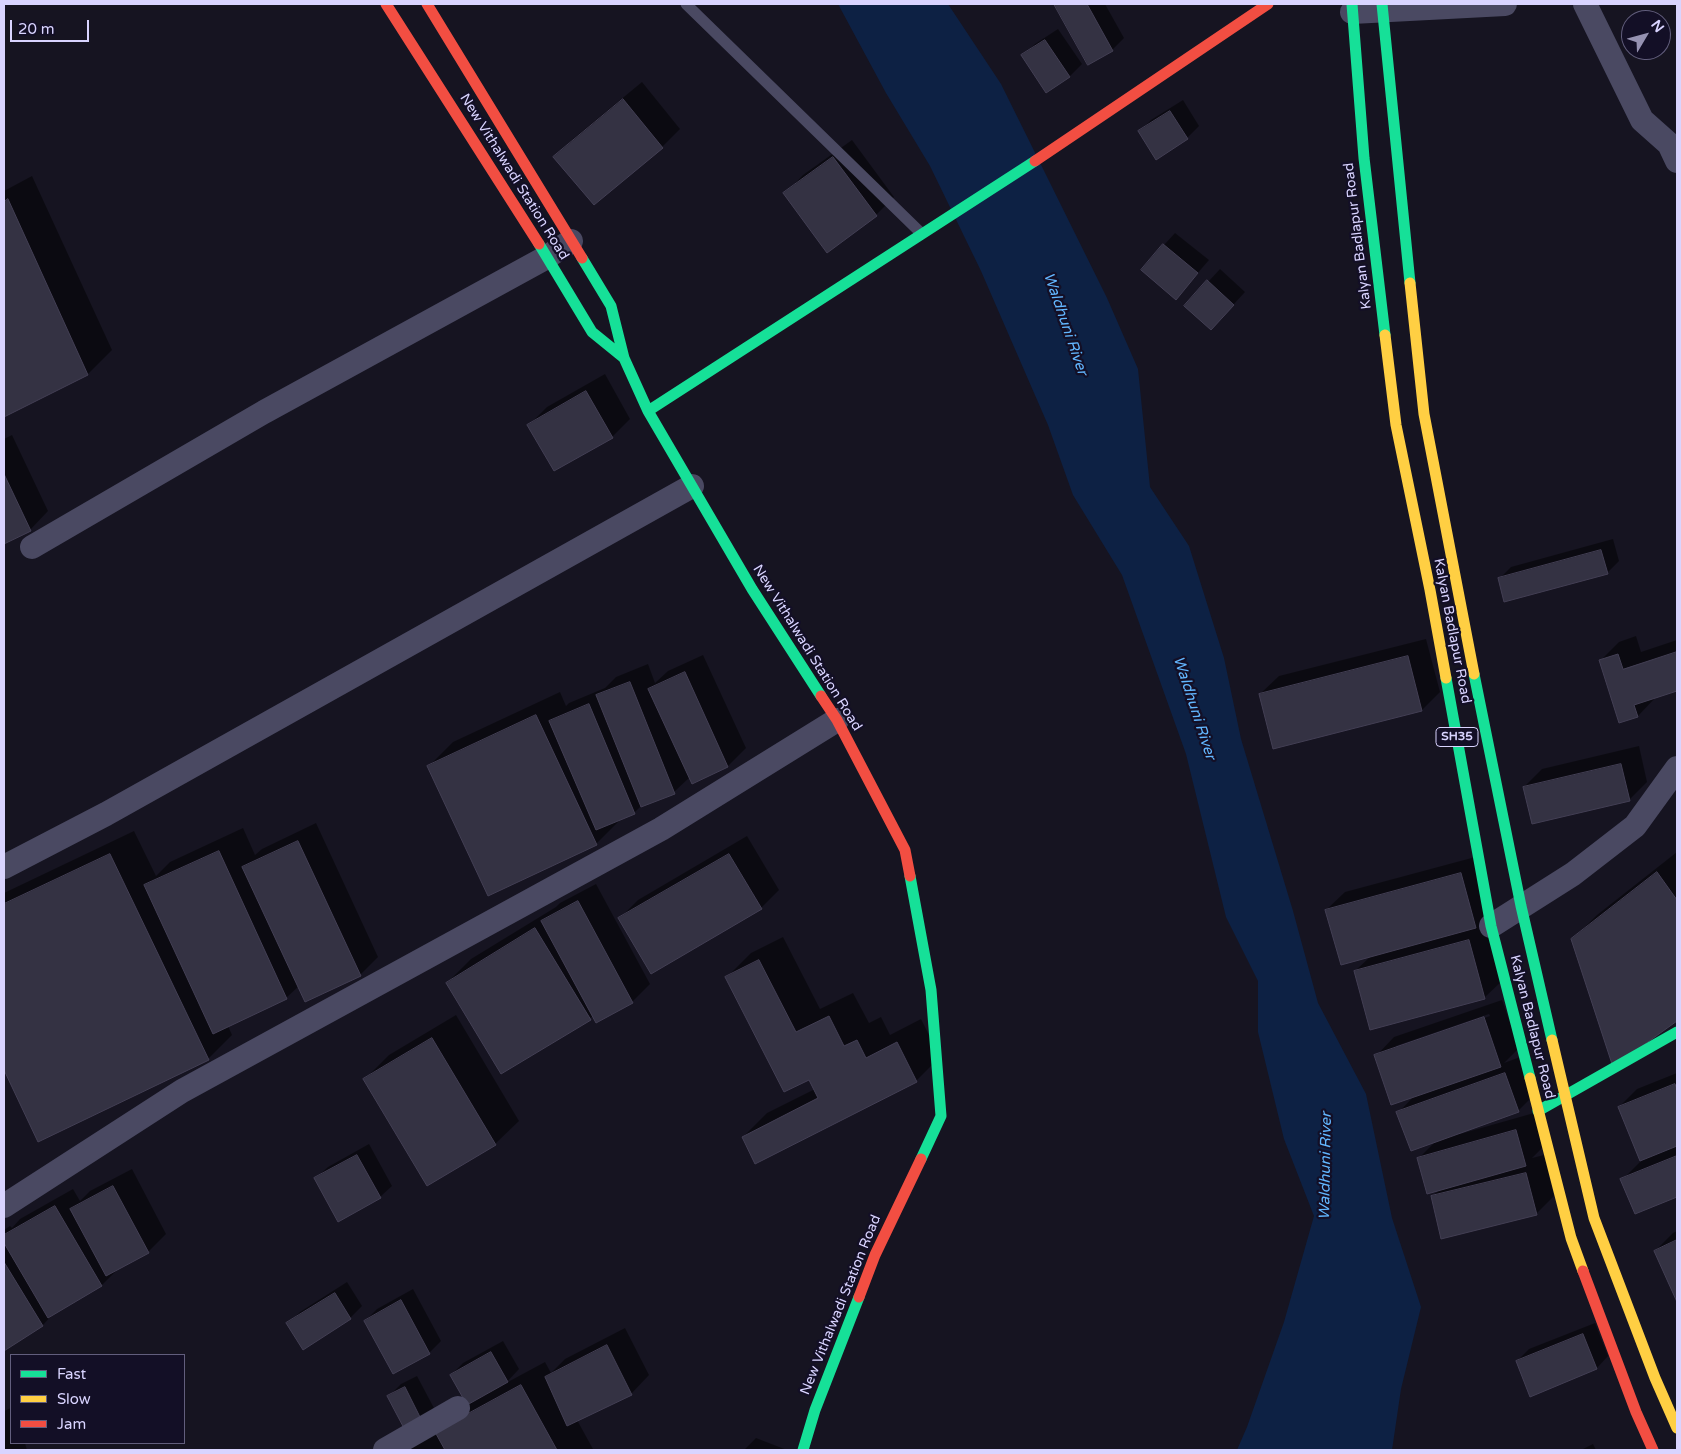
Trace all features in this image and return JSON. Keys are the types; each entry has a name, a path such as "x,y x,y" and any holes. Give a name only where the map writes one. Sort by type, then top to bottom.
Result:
{"street":[{"name":"New Vithalwadi Station Road","path":"386,4 547,257 592,332 624,358"},
{"name":"New Vithalwadi Station Road","path":"427,4 611,306 624,358 648,411 752,589 837,720 905,850 931,990 941,1116 874,1255 815,1410 803,1450"},
{"path":"648,411 921,233 1065,142 1268,4"},
{"path":"1352,8 1504,4"},
{"path":"1585,4 1642,120 1669,144 1677,161"},
{"name":"Kalyan Badlapur Road","path":"1352,8 1364,158 1396,425 1430,590 1492,926 1571,1238 1652,1450"},
{"name":"Kalyan Badlapur Road","path":"1383,8 1396,152 1424,414 1459,602 1521,906 1594,1218 1655,1378 1677,1428"},
{"path":"32,547 264,412 547,257 571,241"},
{"path":"4,867 106,814 692,486"},
{"path":"4,1206 182,1091 661,829 837,720"},
{"path":"1492,926 1573,874 1635,826 1677,768"},
{"path":"1538,1111 1677,1032"},
{"path":"385,1450 458,1408"}],"lane":[{"path":"686,4 921,233"}],"water":[{"name":"Waldhuni River","path":"838,4 948,4 1001,84 1107,298 1138,369 1150,487 1189,546 1224,658 1241,739 1293,911 1318,1003 1366,1094 1392,1218 1421,1307 1401,1389 1392,1450 1237,1450 1284,1322 1314,1216 1284,1139 1258,1032 1258,981 1226,917 1186,754 1122,575 1073,495 1048,425 981,271 930,166 886,93"}],"building":[{"path":"1054,4 1087,4 1113,51 1088,65"},
{"path":"1045,40 1070,77 1046,93 1021,55"},
{"path":"623,99 663,148 594,205 553,157"},
{"path":"1170,111 1188,139 1156,160 1138,131"},
{"path":"833,157 877,216 827,253 783,193"},
{"path":"8,199 88,375 4,417 4,202"},
{"path":"1163,244 1198,273 1176,300 1141,270"},
{"path":"1207,280 1234,305 1211,330 1184,306"},
{"path":"586,391 613,438 554,471 527,425"},
{"path":"4,474 31,531 4,544"},
{"path":"1601,550 1608,574 1504,602 1498,578"},
{"path":"1677,652 1677,691 1634,705 1638,717 1619,723 1599,660 1618,654 1623,669"},
{"path":"1408,656 1422,711 1273,749 1259,694"},
{"path":"685,672 728,767 692,784 648,689"},
{"path":"630,682 675,794 641,807 596,695"},
{"path":"589,704 635,814 596,830 549,721"},
{"path":"536,715 597,845 488,896 427,766"},
{"path":"1621,764 1630,801 1532,824 1523,787"},
{"path":"298,841 361,976 305,1002 242,867"},
{"path":"219,851 287,999 213,1034 144,885"},
{"path":"110,854 209,1060 38,1142 4,1070 4,904"},
{"path":"729,854 762,909 651,974 618,918"},
{"path":"1657,872 1677,900 1677,1021 1613,1067 1571,939"},
{"path":"1461,873 1476,928 1341,965 1325,910"},
{"path":"578,901 633,1003 596,1023 541,921"},
{"path":"535,928 591,1020 501,1074 446,983"},
{"path":"1469,940 1485,999 1370,1030 1354,971"},
{"path":"759,960 796,1032 829,1016 844,1046 857,1040 866,1058 897,1042 917,1082 755,1164 742,1137 818,1098 809,1080 784,1092 725,977"},
{"path":"1484,1017 1501,1067 1391,1105 1374,1055"},
{"path":"432,1038 496,1145 427,1186 363,1079"},
{"path":"1505,1073 1519,1112 1411,1151 1396,1112"},
{"path":"1675,1084 1677,1089 1677,1146 1640,1161 1618,1107"},
{"path":"1516,1130 1526,1166 1427,1194 1417,1158"},
{"path":"357,1155 381,1198 338,1222 314,1178"},
{"path":"1677,1156 1677,1197 1635,1214 1620,1179"},
{"path":"1526,1173 1537,1215 1441,1239 1431,1196"},
{"path":"113,1186 149,1253 106,1276 70,1209"},
{"path":"55,1206 102,1286 48,1318 4,1243 4,1235"},
{"path":"1677,1240 1677,1302 1654,1251"},
{"path":"4,1262 43,1326 4,1351"},
{"path":"335,1293 351,1319 303,1350 286,1323"},
{"path":"401,1300 430,1354 393,1374 364,1321"},
{"path":"1583,1334 1597,1369 1530,1397 1516,1361"},
{"path":"607,1345 632,1395 567,1426 545,1377"},
{"path":"491,1352 508,1382 467,1405 450,1375"},
{"path":"521,1385 557,1450 445,1450 435,1432"},
{"path":"405,1387 423,1423 406,1432 387,1396"}],"traffic: fast":[{"path":"1352,4 1364,158 1385,335"},
{"path":"1382,4 1410,283"},
{"path":"648,411 1035,161"},
{"path":"539,244 592,332 624,358"},
{"path":"582,258 611,306 624,358 648,411 752,589 821,696"},
{"path":"1474,674 1521,906 1552,1040"},
{"path":"1446,678 1491,926 1530,1078"},
{"path":"910,876 931,990 941,1116 921,1159"},
{"path":"1538,1111 1677,1032"},
{"path":"803,1450 815,1410 859,1297"}],"traffic: slow":[{"path":"1410,283 1424,414 1474,674"},
{"path":"1385,335 1396,425 1446,678"},
{"path":"1552,1040 1594,1218 1655,1378 1677,1428"},
{"path":"1530,1078 1571,1238 1583,1271"}],"traffic: jam":[{"path":"386,4 539,244"},
{"path":"427,4 582,258"},
{"path":"1035,161 1268,4"},
{"path":"821,696 837,720 905,850 910,876"},
{"path":"859,1297 875,1255 921,1159"},
{"path":"1583,1271 1636,1412 1653,1450"}]}
